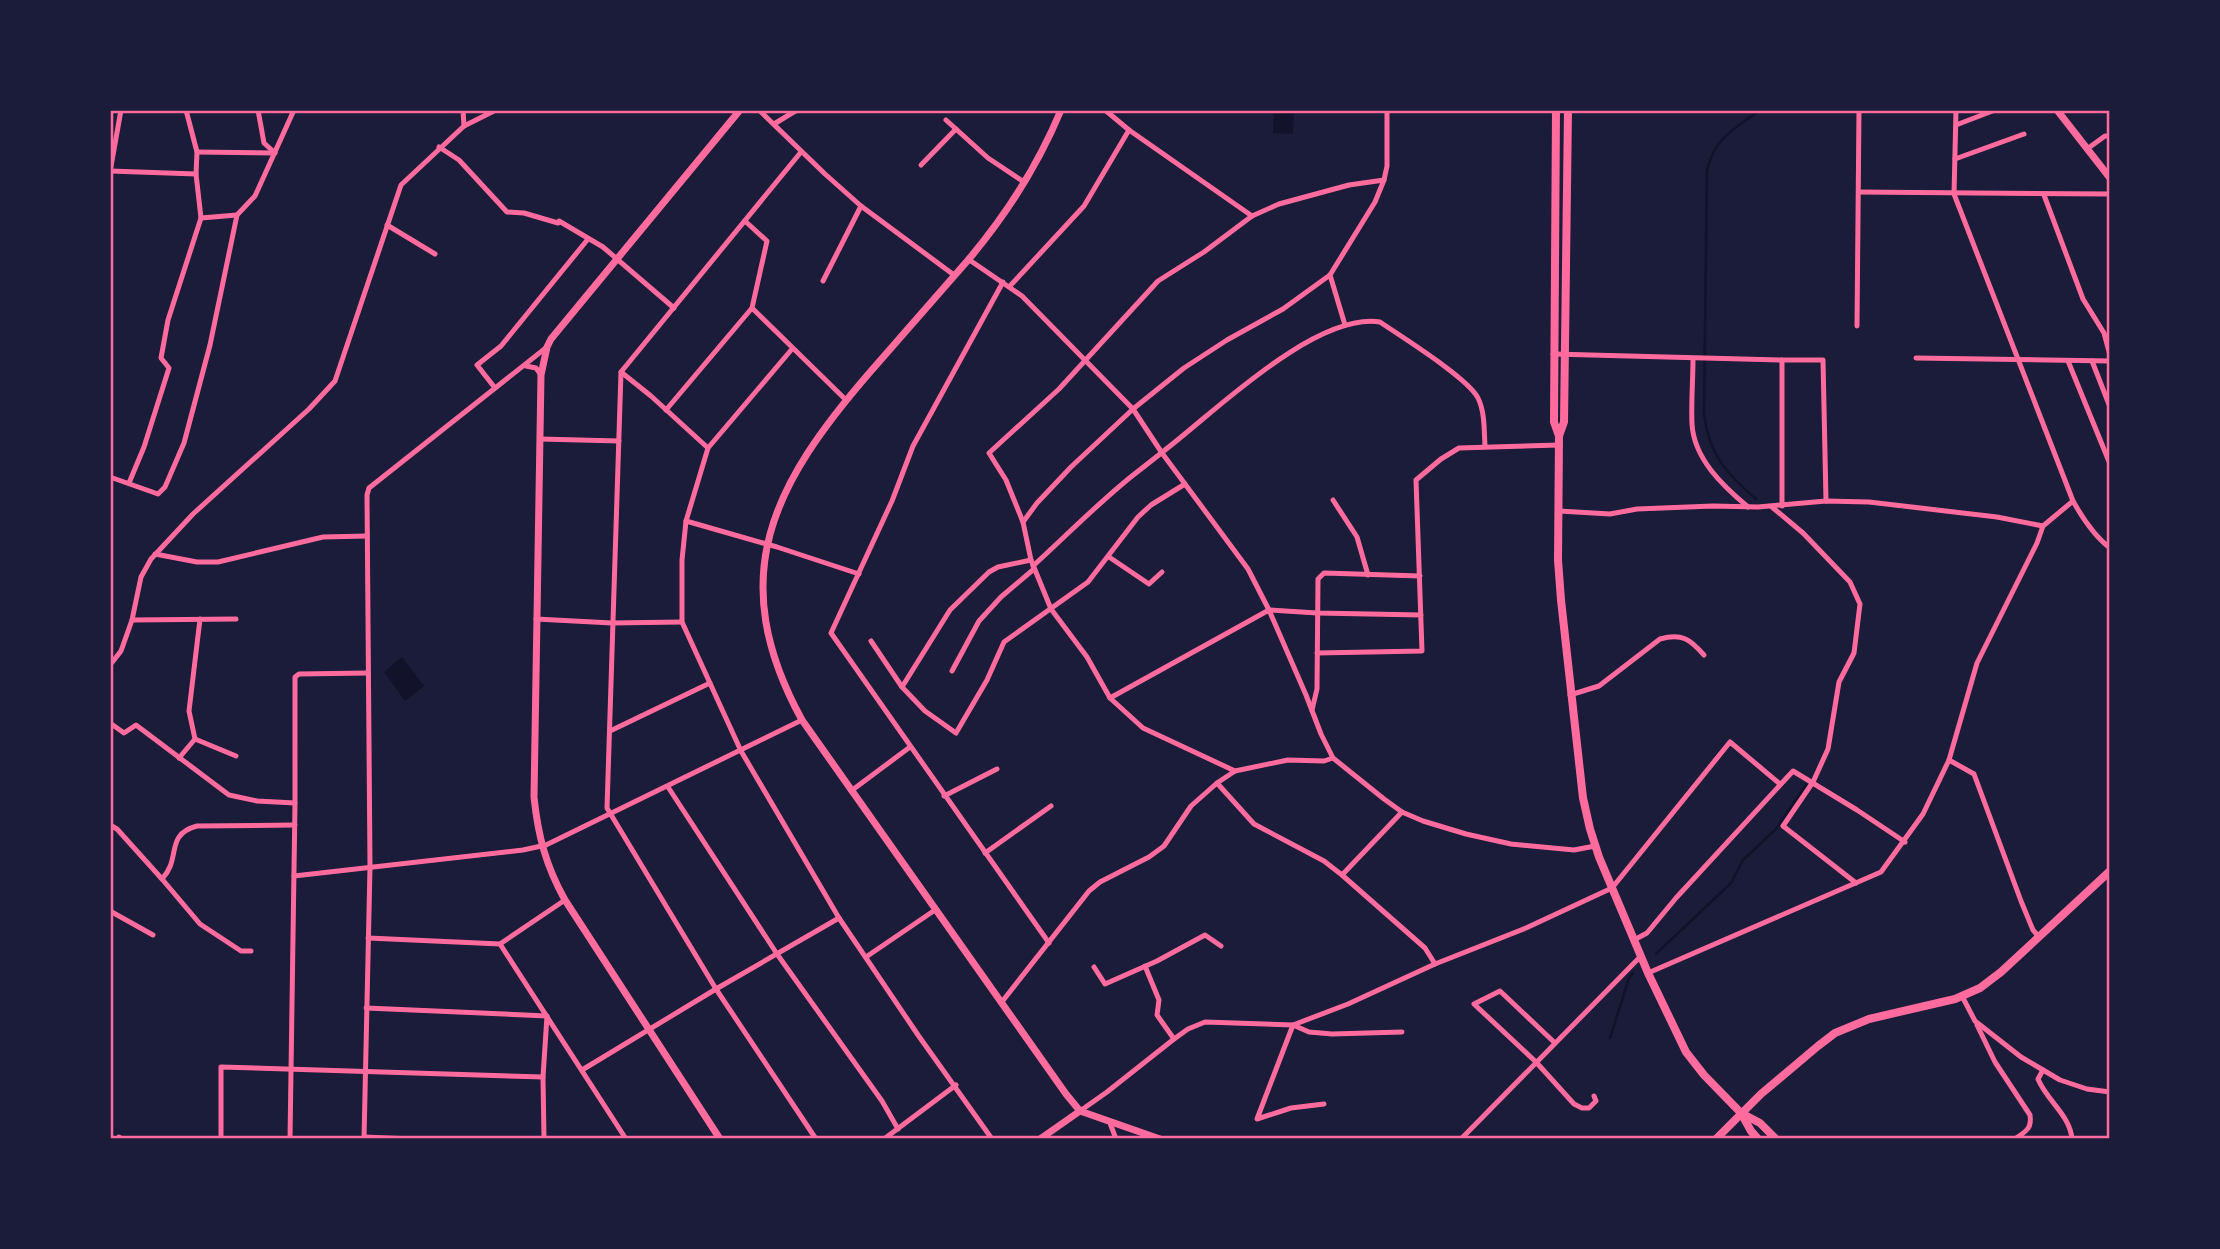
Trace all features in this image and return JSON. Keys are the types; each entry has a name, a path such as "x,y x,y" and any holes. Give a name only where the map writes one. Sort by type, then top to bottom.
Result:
{"main road":[{"path":"1556,110 1553,354 1554,422 1559,441 1560,600 1583,798 1595,846 1612,888 1648,973 1686,1052 1741,1113 1758,1139"},
{"path":"1559,441 1564,422 1568,110"},
{"path":"1716,1139 1741,1113 1836,1033 1869,1019 1962,996 1992,979 2110,871"},
{"path":"1741,1113 1760,1123 1776,1139"}],"street":[{"path":"121,110 110,172 196,174"},
{"path":"129,483 144,447 169,368 161,358 168,320 201,218 196,174 197,152 186,110"},
{"path":"258,110 264,143 275,153"},
{"path":"110,477 158,494 165,487 184,443 210,345 237,215 255,196 294,110"},
{"path":"463,110 464,126"},
{"path":"110,665 121,651 132,620 141,577 155,554 193,514 331,387 401,185 464,126 496,110"},
{"path":"412,1139 364,1138 370,867 367,536 369,488 547,347 557,331 740,110"},
{"path":"759,110 861,206 954,275"},
{"path":"774,124 797,110"},
{"path":"1061,110 1024,182 990,232 846,400 794,474 779,504 768,544 763,596 768,635 781,677 802,720 1000,1003 1080,1111 1160,1139"},
{"path":"1105,110 1129,130 1252,216"},
{"path":"1023,522 1071,467 1133,409 1184,368 1283,309 1330,275 1375,202 1384,180 1387,166 1387,110"},
{"path":"1857,326 1859,110"},
{"path":"1956,110 1954,194 2073,501 2101,542 2110,548"},
{"path":"1956,125 1995,110"},
{"path":"2057,110 2110,178"},
{"path":"946,120 988,158 1024,182"},
{"path":"920,165 956,129"},
{"path":"1010,286 1084,206 1129,130"},
{"path":"1955,159 2024,134"},
{"path":"2087,149 2105,136 2110,136"},
{"path":"439,148 459,160 507,212 524,213 558,222 603,247 674,308"},
{"path":"197,152 275,153"},
{"path":"801,152 621,372 607,808 716,989 816,1139"},
{"path":"1235,771 1143,728 1110,698 1087,657 1051,609 1033,565 1023,522 1006,480 989,453 1086,360 1155,284 1252,216 1315,193 1384,180"},
{"path":"1859,192 2110,194"},
{"path":"2045,194 2083,299 2104,333 2110,355"},
{"path":"823,281 861,206"},
{"path":"201,218 237,215"},
{"path":"666,410 752,308 767,241 746,221"},
{"path":"387,225 435,254"},
{"path":"495,388 477,365 500,346 588,239"},
{"path":"968,259 1010,286 1051,324 1133,409 1162,453 1248,569 1269,610 1333,758 1402,812 1423,821 1511,844 1574,850 1595,846"},
{"path":"1330,275 1345,325"},
{"path":"1003,282 914,446 901,482 831,633 1049,943"},
{"path":"752,308 846,400"},
{"path":"952,671 979,621 1033,565 1130,477 1247,382 1318,336 1345,325 1368,320 1380,322 1464,381 1478,398 1485,446"},
{"path":"547,347 541,375 534,797 542,847 565,901 720,1139"},
{"path":"792,349 709,448 686,522 682,560 682,622 741,751 839,918 992,1139"},
{"path":"1553,354 1823,360 1826,501"},
{"path":"1916,358 2110,361"},
{"path":"1696,359 1692,425 1696,442 1709,468 1748,508"},
{"path":"1782,360 1782,506"},
{"path":"2068,361 2110,464"},
{"path":"2092,361 2110,407"},
{"path":"526,366 536,368 541,375"},
{"path":"621,372 709,448"},
{"path":"540,439 619,441"},
{"path":"1317,653 1422,651 1416,480 1441,458 1458,448 1559,441"},
{"path":"871,641 902,687 925,711 956,733 987,680 1004,642 1088,582 1138,517 1151,505 1185,484"},
{"path":"1333,500 1357,537 1368,575"},
{"path":"1559,511 1610,514 1637,509 1713,506 1748,508 1826,501 1869,502 1997,517 2043,526"},
{"path":"1648,973 1881,872 1923,814 1949,760 1977,663 2043,526 2073,501"},
{"path":"1772,507 1803,533 1850,582 1860,604 1854,653 1839,682 1828,748 1813,782 1783,825 1856,883"},
{"path":"686,522 768,544 859,574"},
{"path":"155,554 197,562 218,562 323,537 367,536"},
{"path":"1109,557 1149,584 1162,572"},
{"path":"902,687 950,610 989,572 998,567 1033,565"},
{"path":"1312,710 1317,689 1318,579 1324,573 1420,576"},
{"path":"1110,698 1269,610 1421,614"},
{"path":"132,620 236,618"},
{"path":"195,739 189,711 200,619"},
{"path":"536,619 612,623 682,622"},
{"path":"1570,695 1599,686 1660,639 1671,636 1690,640 1704,656"},
{"path":"290,1139 295,876 295,677 299,674 368,673"},
{"path":"610,731 709,683"},
{"path":"295,876 542,847 802,720"},
{"path":"110,723 124,733 136,725 229,795 257,801 295,803"},
{"path":"195,739 236,756"},
{"path":"179,758 195,739"},
{"path":"1324,1104 1291,1108 1257,1119 1293,1025 1526,928 1612,888 1730,741 1780,784"},
{"path":"851,792 910,747"},
{"path":"1000,1003 1089,891 1164,846 1191,806 1217,783 1235,771 1287,760 1324,761 1333,758"},
{"path":"1949,760 1974,774 2021,901 2033,930 2039,937"},
{"path":"944,796 997,769"},
{"path":"1634,940 1647,933 1793,771 1905,842"},
{"path":"1217,783 1254,824 1324,862 1342,875 1424,948 1435,964"},
{"path":"668,787 777,954 882,1101 898,1129"},
{"path":"985,853 1051,806"},
{"path":"1342,875 1402,812"},
{"path":"110,825 117,829 162,878 200,924 242,951 251,951"},
{"path":"162,878 170,871 178,836 184,830 197,826 295,825"},
{"path":"368,938 500,944 565,901"},
{"path":"866,957 935,910"},
{"path":"110,911 153,935"},
{"path":"582,1070 839,918"},
{"path":"1094,967 1105,984 1205,935 1221,946"},
{"path":"500,944 626,1139"},
{"path":"1461,1139 1641,956"},
{"path":"1145,966 1159,1000 1157,1015 1174,1039"},
{"path":"1555,1043 1500,991 1474,1004 1536,1062 1574,1104 1589,1108 1596,1101 1594,1096"},
{"path":"1962,996 1995,1062 2030,1115 2029,1129 2015,1139"},
{"path":"366,1008 547,1016"},
{"path":"544,1139 543,1077 547,1016"},
{"path":"1975,1021 2021,1057 2060,1080 2087,1089 2110,1092"},
{"path":"1040,1139 1107,1092 1188,1029 1205,1022 1293,1025 1310,1032 1332,1034 1402,1031"},
{"path":"221,1139 221,1067 543,1077"},
{"path":"2043,1070 2038,1079 2071,1129 2072,1139"},
{"path":"884,1139 956,1085"},
{"path":"1111,1123 1116,1139"}],"shaded area":[{"path":"1274,110 1294,110 1293,134 1273,133"},
{"path":"402,657 424,686 405,701 384,672"}],"waterway":[{"path":"1756,499 1736,481 1721,462 1710,441 1704,414 1707,171 1710,159 1726,135 1760,110"},
{"path":"1656,954 1731,883 1743,860 1776,829 1806,785"},
{"path":"1610,1038 1629,978 1633,973"}]}
